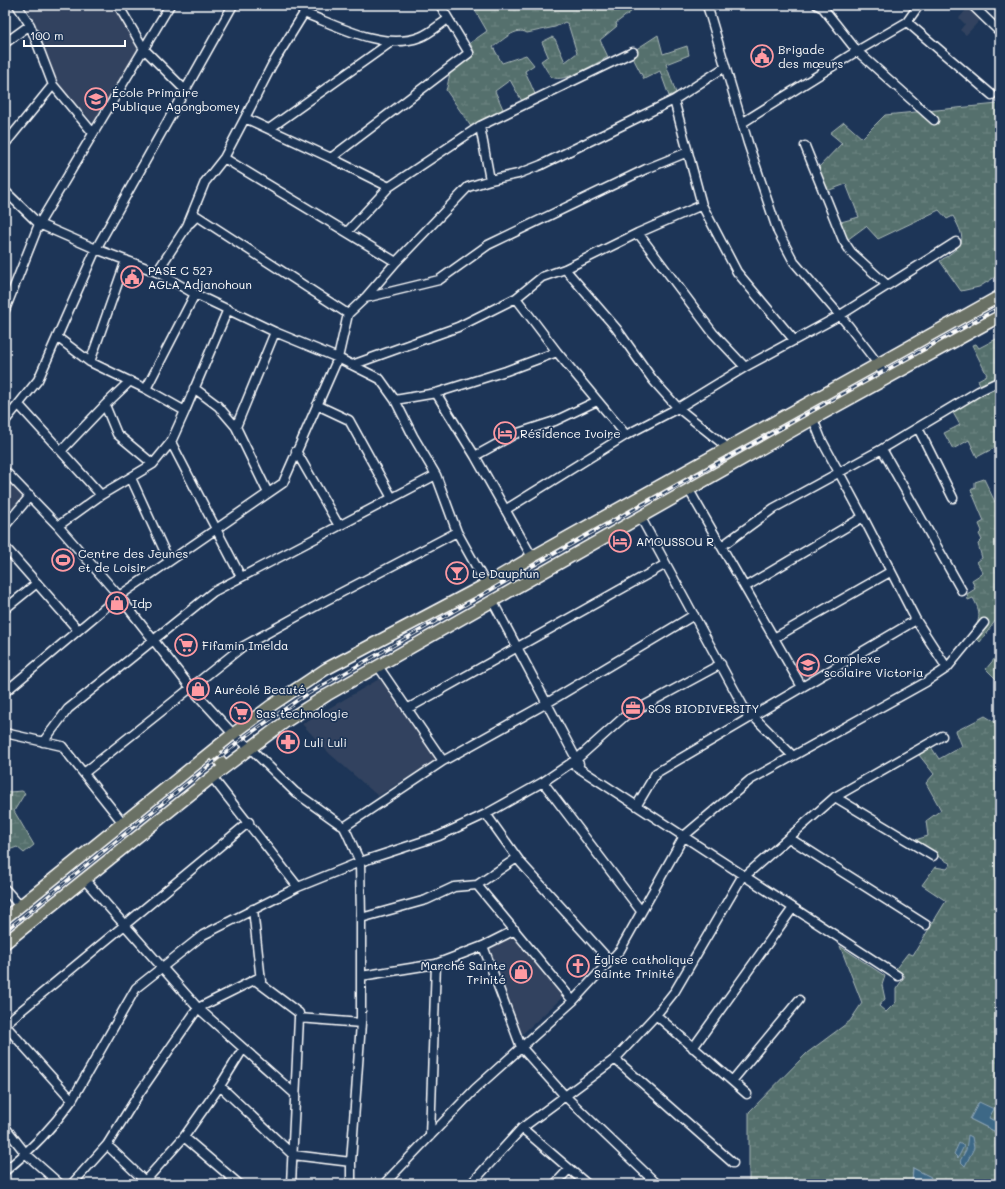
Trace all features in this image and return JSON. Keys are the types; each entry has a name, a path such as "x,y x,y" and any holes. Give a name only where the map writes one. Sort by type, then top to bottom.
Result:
{"main road":[{"path":"5,918 233,734 272,705 326,669 486,584 1000,296"},
{"path":"970,312 979,328"},
{"path":"5,943 212,777 298,713 813,419 1000,316"},
{"path":"795,411 803,425"},
{"path":"588,526 598,542"},
{"path":"212,751 225,767"}],"street":[{"path":"17,5 30,25 53,85 94,133"},
{"path":"118,5 144,49 185,90"},
{"path":"5,310 39,224 170,5"},
{"path":"5,420 19,405 38,380 96,249 233,5"},
{"path":"156,272 186,226 205,182 224,158 272,65 309,5"},
{"path":"331,158 469,53 440,5"},
{"path":"742,123 857,51 907,22 919,5"},
{"path":"972,5 1000,32"},
{"path":"710,6 725,67 748,143 778,232 794,262 878,364 886,379"},
{"path":"823,6 857,51 934,120"},
{"path":"304,13 374,40 391,42 420,37 448,19"},
{"path":"907,22 992,95"},
{"path":"5,43 30,25"},
{"path":"269,129 391,42"},
{"path":"347,232 389,188 480,126 633,52"},
{"path":"5,680 8,689 118,596 283,483 338,358 348,314 365,298 396,262 468,187 490,180 518,174 541,165 674,100 725,67"},
{"path":"5,144 53,85"},
{"path":"674,100 702,205 737,272 794,340"},
{"path":"245,118 331,158 389,188"},
{"path":"480,126 490,180"},
{"path":"805,146 843,240 851,252 887,285"},
{"path":"365,298 439,280 488,244 646,169 688,152"},
{"path":"224,158 396,262"},
{"path":"5,191 39,224 96,249 156,272 195,294 275,332 338,358 380,378 395,400 413,436 436,475 457,532 486,584"},
{"path":"352,365 458,327 516,298 542,277 564,269 638,233 702,205"},
{"path":"186,226 197,216 348,314"},
{"path":"638,233 713,333 745,367"},
{"path":"505,510 626,435 678,408 745,367 839,316 956,242"},
{"path":"90,362 126,260"},
{"path":"564,269 616,328 653,380 678,408 728,448"},
{"path":"146,389 195,294"},
{"path":"516,298 557,352 626,435"},
{"path":"58,526 101,495 153,464 171,442 228,309"},
{"path":"236,427 275,332"},
{"path":"57,337 90,362 146,389 185,411"},
{"path":"395,400 436,393 506,371 557,352"},
{"path":"722,546 774,508 882,449 1000,380"},
{"path":"62,450 130,381"},
{"path":"194,388 218,406 236,427 268,493"},
{"path":"436,393 475,456 532,557"},
{"path":"475,456 515,434 555,422 597,401"},
{"path":"19,405 62,450 101,495"},
{"path":"105,405 117,434 153,464"},
{"path":"317,405 349,420 392,498"},
{"path":"813,419 838,473 863,517 890,572 916,620 947,668"},
{"path":"918,428 953,498"},
{"path":"171,442 241,577"},
{"path":"882,449 962,591"},
{"path":"296,451 339,526"},
{"path":"5,471 58,526 118,596 191,688 233,734 250,748 295,792 344,827 355,848 360,862 361,1023 351,1162 351,1184"},
{"path":"43,742 68,709 213,592 436,475"},
{"path":"131,478 169,561"},
{"path":"689,490 802,687"},
{"path":"5,526 30,496"},
{"path":"745,587 863,517"},
{"path":"641,518 745,708 751,716 793,756"},
{"path":"84,773 242,647 325,601 457,532"},
{"path":"5,547 78,630"},
{"path":"407,709 666,564"},
{"path":"774,638 890,572"},
{"path":"5,609 37,583"},
{"path":"493,602 547,703 574,761 582,770 898,976"},
{"path":"344,827 443,761 547,703 694,615"},
{"path":"637,805 656,773 916,620"},
{"path":"384,1184 474,1089 573,1001 620,950 684,836 750,780 926,682 947,668 984,623"},
{"path":"5,1171 26,1154 72,1100 136,988 203,935 298,887 360,862 439,836 486,814 543,782 574,761 625,716 721,664"},
{"path":"378,666 443,761"},
{"path":"5,733 62,746 123,823"},
{"path":"470,1184 522,1128 614,1060 656,1015 675,991 744,875 835,797 942,736"},
{"path":"212,777 249,822 298,887"},
{"path":"543,782 642,911"},
{"path":"835,797 933,856"},
{"path":"486,814 517,858 610,961"},
{"path":"72,1100 5,1024 249,822"},
{"path":"789,838 926,925"},
{"path":"361,918 426,900 454,887 477,885 517,858"},
{"path":"84,879 198,1008 296,1095"},
{"path":"477,885 573,1001"},
{"path":"5,889 20,906"},
{"path":"693,1048 793,908"},
{"path":"253,909 259,980 299,1013 300,1018 291,1184"},
{"path":"361,976 436,964 483,946 515,930"},
{"path":"483,946 521,1047 565,1096 657,1184"},
{"path":"430,1136 436,964"},
{"path":"72,1184 107,1145 140,1092 198,1008 259,980"},
{"path":"732,1081 799,1000"},
{"path":"656,1015 747,1094"},
{"path":"300,1018 361,1023"},
{"path":"107,1145 147,1183 184,1137 220,1086 243,1049"},
{"path":"614,1060 732,1163"},
{"path":"220,1086 293,1155 351,1162"},
{"path":"5,1127 26,1154 60,1184"},
{"path":"522,1128 587,1184"},
{"path":"184,1137 239,1184"},
{"path":"555,1184 569,1169"}],"shaded area":[{"path":"25,5 113,5 140,49 94,124 58,83 35,22"},
{"path":"969,7 981,19 966,35 960,30 965,24 959,18"},
{"path":"5,475 24,494 5,517"},
{"name":"Complexe scolaire Victoria","path":"812,651 822,668 803,679 793,662"},
{"path":"381,678 436,760 378,796 330,754 302,724"},
{"name":"Marché Sainte Trinité","path":"514,934 566,994 519,1037 489,949"},
{"path":"979,1102 994,1109 989,1118 1000,1124 1000,1134 970,1119"},
{"path":"968,1135 972,1137 974,1148 965,1166 960,1161 966,1150"},
{"path":"959,1143 964,1146 958,1158 954,1154"},
{"path":"913,1168 931,1177 927,1184 912,1184"}],"green space":[{"path":"472,5 640,5 616,23 617,26 600,40 608,57 580,72 564,78 552,77 541,61 548,56 542,42 552,37 555,39 565,62 577,53 568,24 565,22 555,27 527,33 518,31 505,38 493,47 502,63 526,55 534,65 525,71 535,94 522,101 510,80 495,91 503,109 472,128 446,90 450,73 453,68 473,55 473,49 470,43 487,31"},
{"path":"658,35 663,54 687,46 689,55 666,64 676,93 669,96 660,71 644,79 633,58 637,55 635,50"},
{"path":"1000,102 1000,274 979,287 961,291 940,261 959,246 962,238 961,232 953,216 947,219 939,210 878,239 866,226 847,240 841,222 859,217 846,184 827,191 818,168 842,143 830,133 844,122 862,138 885,115 998,104"},
{"path":"1000,337 1000,445 977,457 969,440 953,449 944,433 960,425 952,411 984,393 978,380 987,375 972,345 976,344 979,348"},
{"path":"984,479 995,502 1000,499 1000,618 998,617 980,642 972,633 977,624 979,612 973,598 968,600 967,594 975,589 972,580 983,573 977,562 982,558 978,544 982,540 979,534 982,531 979,524 984,521 971,490 975,487 975,482"},
{"path":"1000,652 1000,683 986,669"},
{"path":"985,716 1000,725 1000,1124 989,1118 970,1119 1000,1134 1000,1183 927,1184 930,1177 913,1168 912,1184 749,1184 749,1112 807,1053 850,1021 862,1003 840,946 885,976 882,985 885,999 879,1006 886,1012 896,1002 896,989 905,976 894,971 908,953 913,955 946,901 922,885 935,867 947,869 951,864 912,841 928,836 926,821 941,810 926,783 934,774 919,755 931,747 939,759 962,746 956,731"},
{"path":"5,790 9,792 22,791 25,793 14,811 34,845 24,853 17,847 6,851 5,850"}],"railway":[{"path":"5,931 241,740 299,699 591,533 1000,307"}],"place":[{"name":"Brigade des mœurs","path":"762,56"},
{"name":"École Primaire Publique Agongbomey","path":"96,99"},
{"name":"PASE C 527 AGLA Adjanohoun","path":"132,277"},
{"name":"Résidence Ivoire","path":"505,433"},
{"name":"AMOUSSOU R","path":"620,541"},
{"name":"Centre des Jeunes et de Loisir","path":"63,560"},
{"name":"Le Dauphun","path":"457,573"},
{"name":"Idp","path":"117,603"},
{"name":"Fifamin Imelda","path":"186,645"},
{"name":"Complexe scolaire Victoria","path":"808,665"},
{"name":"Auréolé Beauté","path":"198,689"},
{"name":"SOS BIODIVERSITY","path":"633,708"},
{"name":"Sas technologie","path":"241,713"},
{"name":"Luli Luli","path":"288,742"},
{"name":"Église catholique Sainte Trinité","path":"578,966"},
{"name":"Marché Sainte Trinité","path":"521,972"}]}
